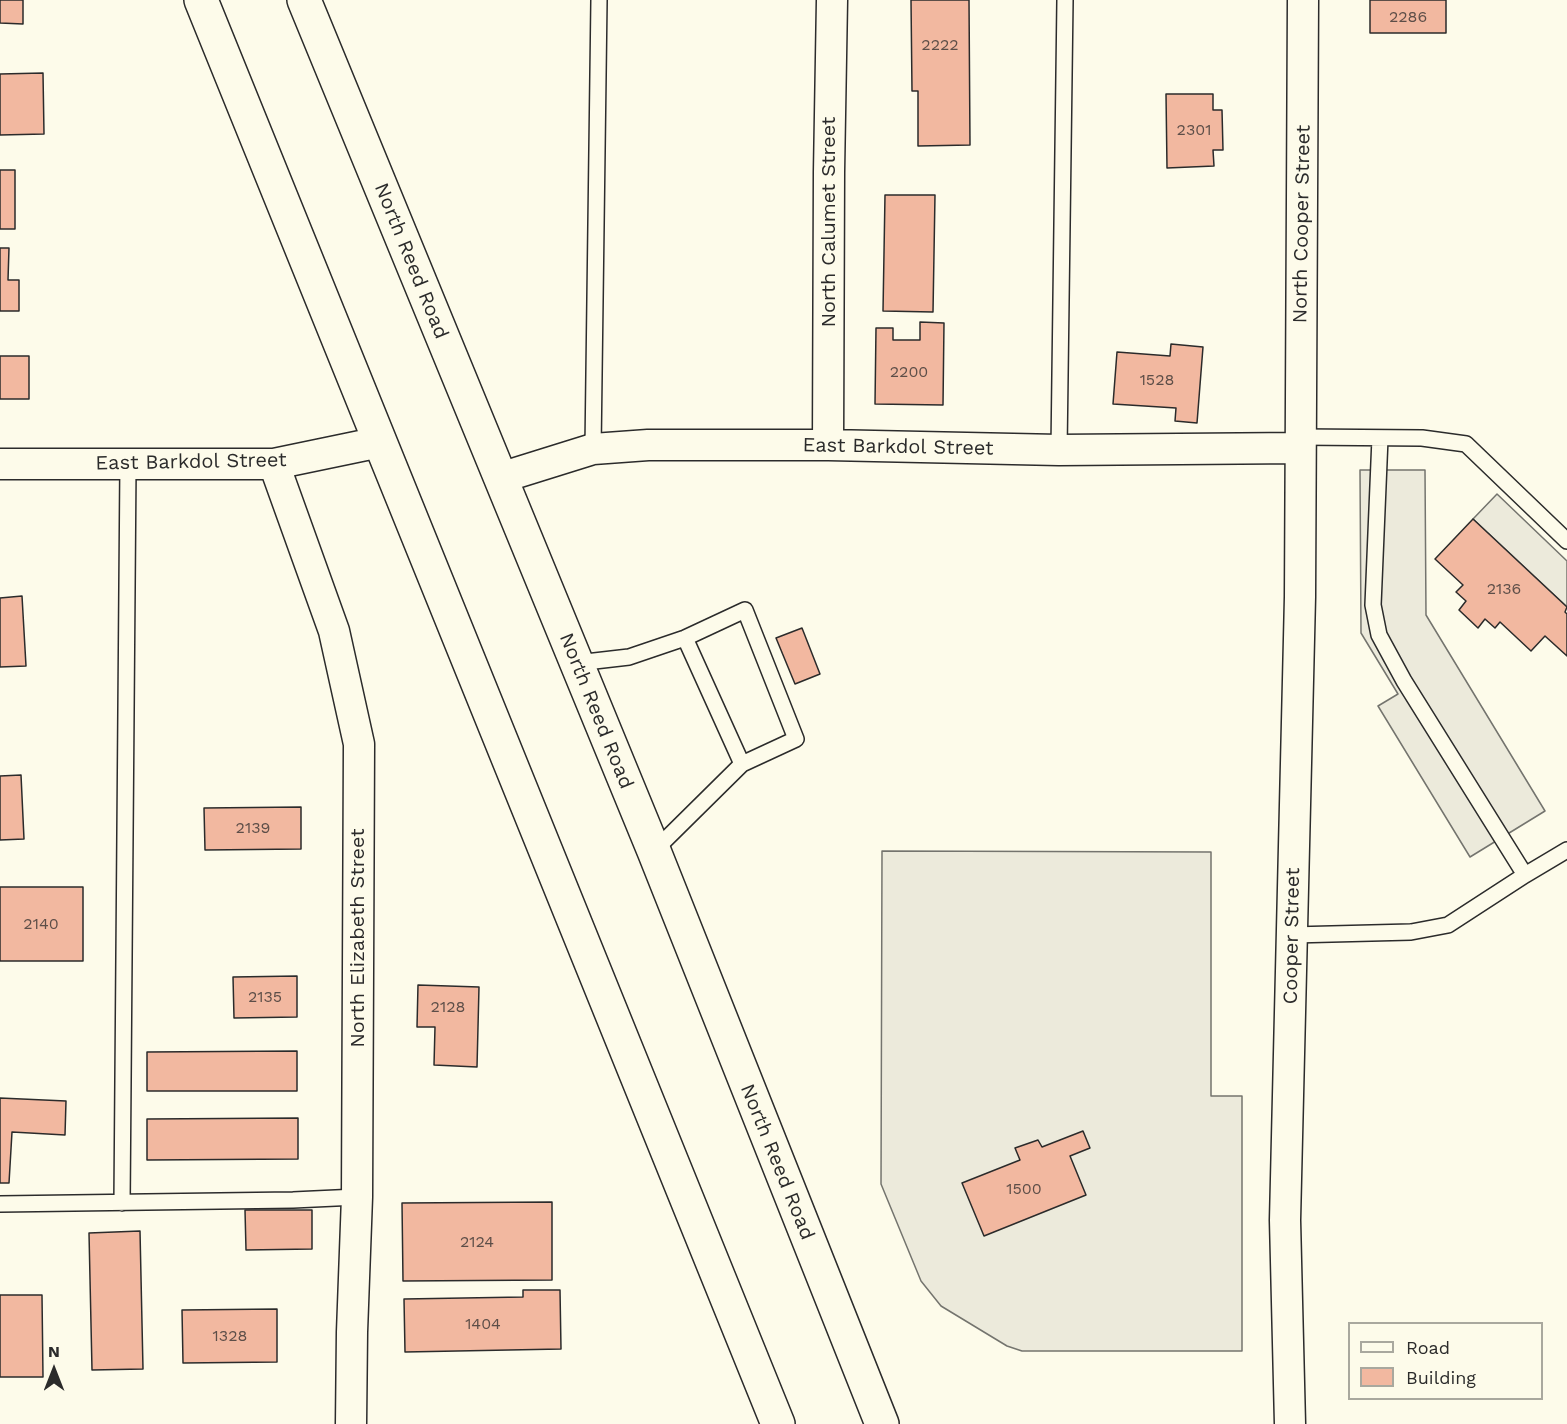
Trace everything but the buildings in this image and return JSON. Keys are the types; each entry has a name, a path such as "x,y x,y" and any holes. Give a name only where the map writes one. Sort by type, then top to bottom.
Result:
{"main road":[{"path":"201,0 778,1424"},
{"name":"North Reed Road","path":"304,0 654,851 882,1424"}],"street":[{"name":"North Calumet Street","path":"828,445 832,0"},
{"name":"North Cooper Street","path":"1300,443 1304,0"},
{"name":"East Barkdol Street","path":"0,464 274,464 380,442"},
{"name":"East Barkdol Street","path":"500,478 593,449 648,445 828,445 1059,450 1300,443"},
{"name":"Cooper Street","path":"1290,1424 1285,1220 1299,609 1300,443"},
{"name":"North Elizabeth Street","path":"274,464 334,631 360,744 357,1197 351,1424"}],"lane":[{"path":"593,449 599,0"},
{"path":"1059,450 1065,0"},
{"path":"1380,438 1373,605 1379,635 1404,681 1525,875"},
{"path":"1300,443 1422,438 1466,444 1567,541"},
{"path":"122,1203 128,464"},
{"path":"577,663 629,657 685,639 745,610 796,739 742,764 654,851"},
{"path":"685,639 742,764"},
{"path":"1292,935 1410,932 1448,925 1567,850"},
{"path":"0,1204 357,1197"}],"shaded area":[{"path":"1360,470 1425,470 1426,615 1545,811 1470,857 1378,706 1398,694 1361,633"},
{"path":"1497,494 1567,561 1567,607 1473,519"},
{"path":"882,851 1211,852 1211,1096 1242,1096 1242,1351 1022,1351 1007,1346 941,1306 921,1281 881,1184"}]}
